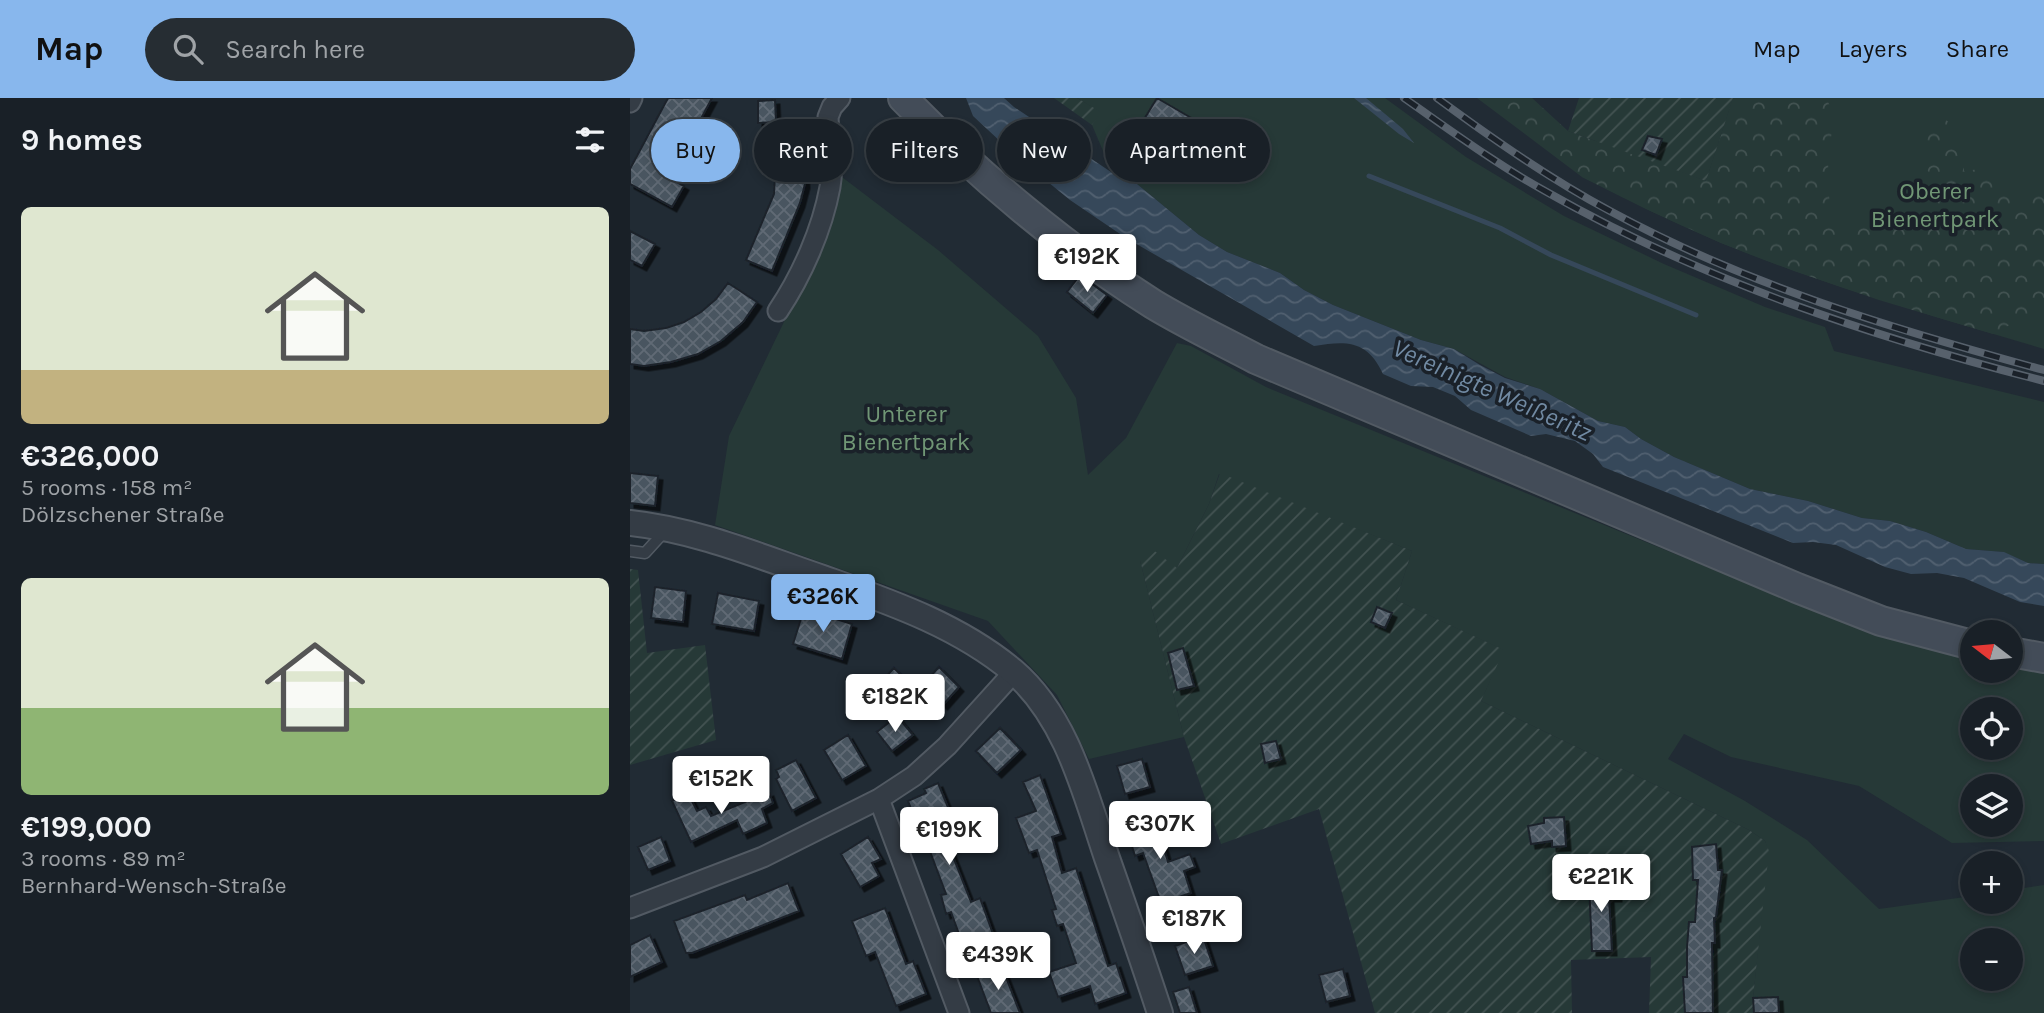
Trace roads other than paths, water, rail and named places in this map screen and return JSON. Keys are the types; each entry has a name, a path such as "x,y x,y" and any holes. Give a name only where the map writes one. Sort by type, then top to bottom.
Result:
{"main road":[{"path":"903,98 972,165 1087,257 1156,305 1235,348 1807,593 1881,621 1960,642"},
{"path":"2023,654 2044,658"}],"street":[{"path":"778,311 793,287 822,215 830,186 828,117 840,98"},
{"path":"630,523 717,542 895,604 971,640 1014,672 1043,703 1074,761 1160,1013"},
{"path":"630,908 763,857 879,799 914,776 947,746 1014,672"},
{"path":"879,799 959,1013"}],"lane":[{"path":"630,551 645,553 667,530"}],"water":[{"path":"966,98 1004,98 1032,119 997,119 997,138 983,125 983,119 973,116"},
{"path":"1354,98 1366,98 1403,129 1414,143 1399,134"},
{"name":"Vereinigte Weißeritz","path":"1091,159 1105,168 1105,182 1137,184 1199,235 1227,252 1280,273 1304,290 1333,305 1421,340 1454,349 1505,378 1540,389 1598,421 1625,427 1674,457 1750,489 1808,501 1862,518 1890,521 1926,532 1966,549 2004,552 2028,563 2044,564 2044,606 2020,602 1964,578 1937,573 1911,574 1885,567 1836,545 1793,543 1603,467 1593,454 1575,441 1546,434 1531,436 1471,410 1455,396 1433,387 1411,386 1383,374 1371,355 1356,345 1337,343 1314,346 1126,238 1048,182 1091,182"}],"waterway":[{"path":"1369,176 1500,228 1551,255 1696,315"}],"railway":[{"path":"1404,98 1527,181 1604,223 1726,279 1852,325 2044,381"},
{"path":"1437,98 1522,158 1588,199 1714,261 1878,322 2044,370"}],"park label":[{"name":"Oberer Bienertpark","path":"1935,205"},
{"name":"Unterer Bienertpark","path":"906,428"}]}
